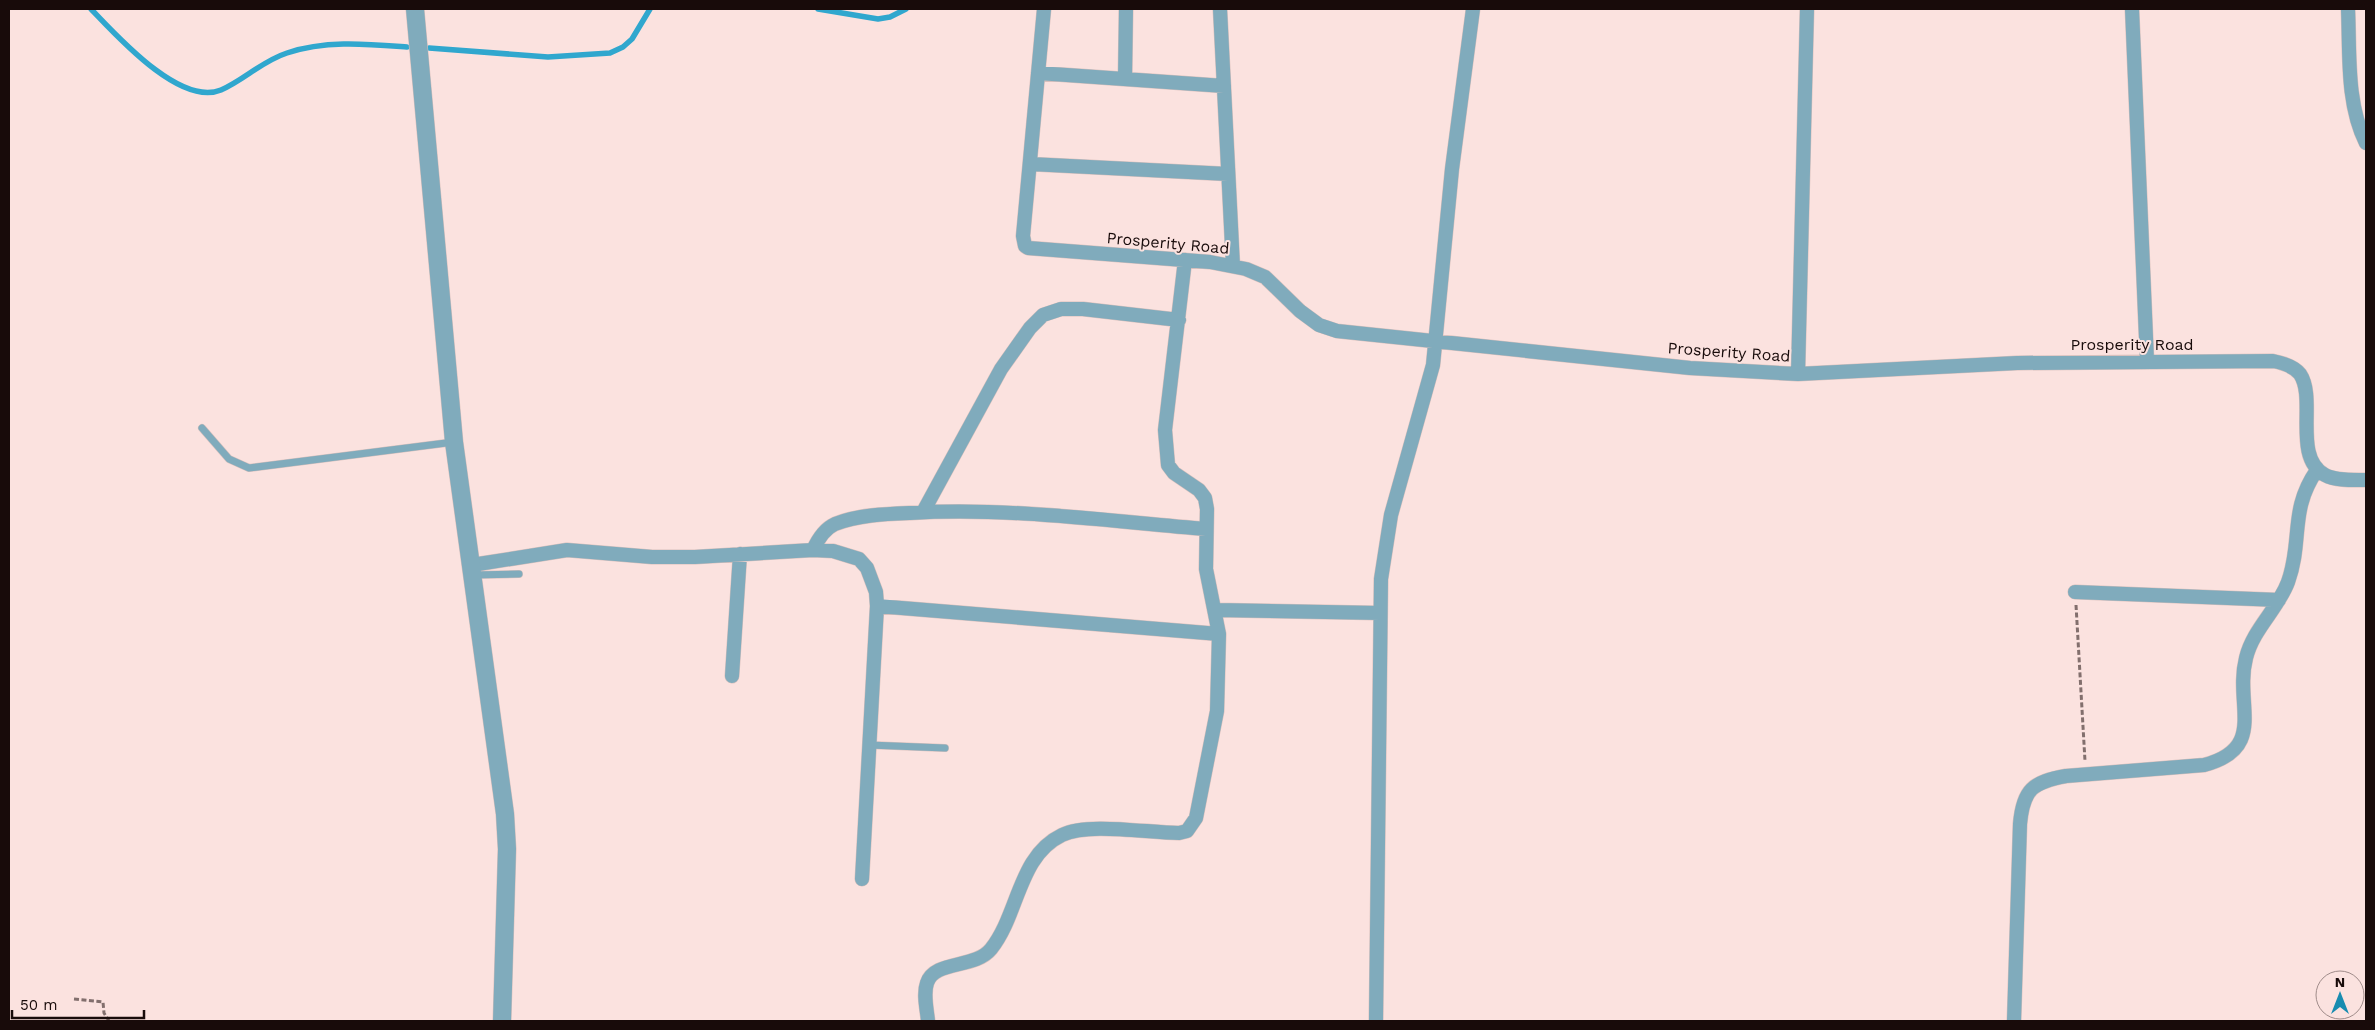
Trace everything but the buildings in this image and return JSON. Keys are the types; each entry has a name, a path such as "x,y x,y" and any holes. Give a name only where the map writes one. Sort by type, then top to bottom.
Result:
{"street":[{"path":"415,9 454,442 504,814 507,849 502,1021"},
{"path":"1044,9 1030,164 1228,174"},
{"path":"1124,79 1126,9"},
{"path":"1220,9 1232,266"},
{"path":"1376,1021 1381,579 1391,515 1427,392 1436,342 1452,169 1473,9"},
{"path":"1798,374 1807,9"},
{"path":"2132,9 2147,361"},
{"path":"2348,9 2352,86 2356,118 2366,143"},
{"path":"1038,73 1224,86"},
{"name":"Prosperity Road","path":"1030,164 1023,236 1025,246 1033,250 1185,260 1232,266 1265,277 1300,311 1319,325 1337,332 1690,368 1798,374 2017,363 2267,361 2286,364 2300,374 2304,382 2310,457 2317,470"},
{"path":"928,1021 926,985 930,976 947,967 980,959 990,950 1001,934 1027,871 1041,850 1062,835 1087,829 1179,833 1187,831 1192,826 1201,798 1217,711 1220,674 1216,610 1206,569 1207,509 1205,498 1199,490 1174,473 1166,457 1165,430 1185,260"},
{"path":"923,512 1001,369 1030,328 1043,315 1061,310 1083,308 1178,320"},
{"path":"2014,1021 2022,806 2028,791 2045,780 2086,774 2204,765 2222,760 2235,752 2242,739 2246,658 2258,632 2279,600 2294,562 2300,502 2306,486 2317,470 2326,476 2366,480"},
{"path":"813,550 820,536 833,525 852,519 881,514 923,512 1003,513 1206,529"},
{"path":"472,570 567,550 652,557 813,550 839,552 859,559 873,579 877,606 862,879"},
{"path":"732,676 740,554"},
{"path":"2075,592 2279,600"},
{"path":"877,606 1219,634"},
{"path":"1216,610 1380,613"}],"lane":[{"path":"202,428 229,459 249,468 454,442"},
{"path":"472,570 518,574"},
{"path":"869,745 945,748"}],"path":[{"path":"2075,592 2086,774"},
{"path":"74,999 103,1002 104,1013 109,1021"}],"waterway":[{"path":"91,9 132,51 150,66 168,79 187,88 205,92 221,90 278,56 302,49 347,44 407,47"},
{"path":"429,48 548,57 610,53 623,47 632,39 650,9"},
{"path":"818,9 878,19 890,17 906,9"}]}
